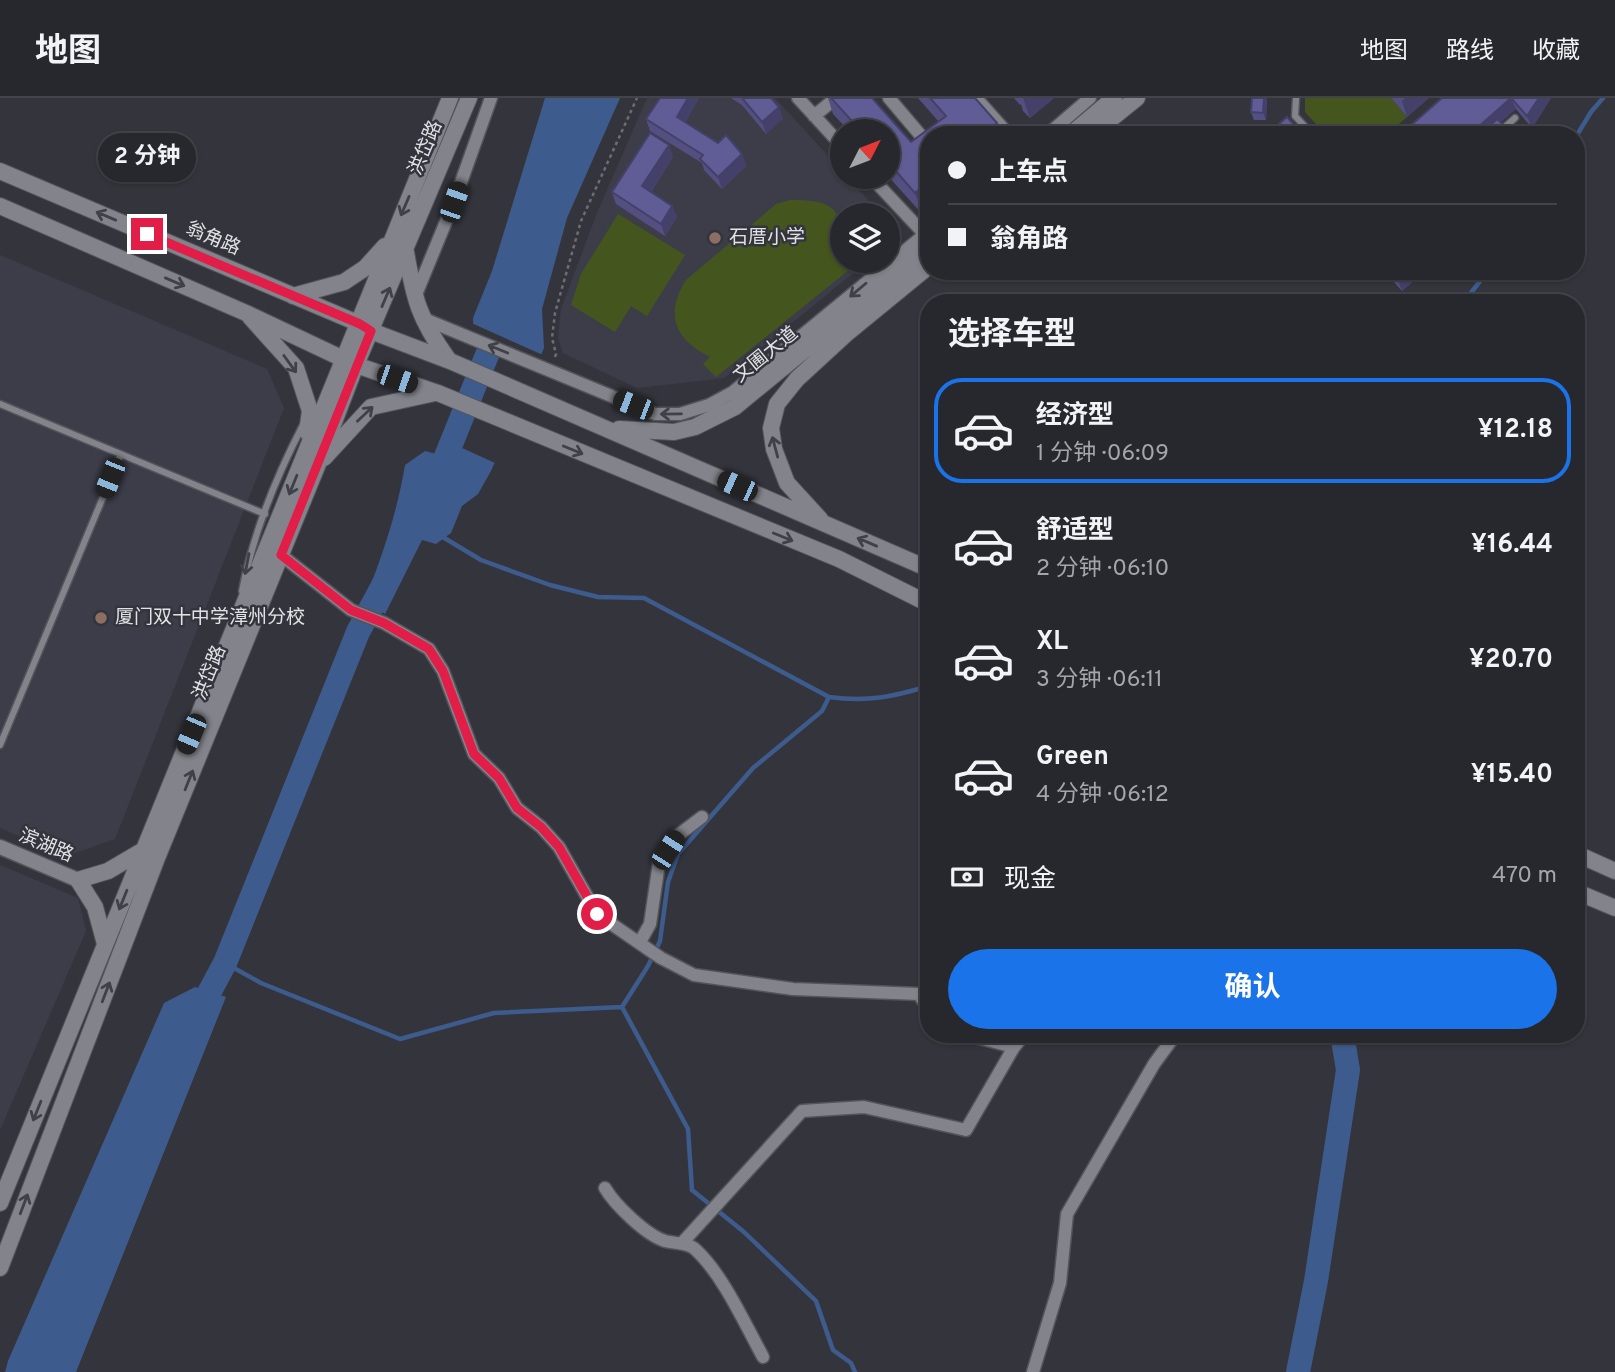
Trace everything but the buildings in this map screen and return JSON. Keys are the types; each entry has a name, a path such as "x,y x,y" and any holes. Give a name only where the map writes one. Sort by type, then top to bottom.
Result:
{"main road":[{"path":"0,1203 142,851 240,617 311,460 365,328 392,239 450,98"},
{"name":"洪岱路","path":"365,328 405,250 470,98"},
{"path":"1081,126 1114,98"},
{"path":"1102,126 1137,98"},
{"name":"翁角路","path":"0,171 365,328 450,361 920,565"},
{"path":"0,206 350,361 438,393 839,559 920,600"},
{"path":"293,296 344,282 365,268 392,239"},
{"name":"文圃大道","path":"603,428 674,432 695,427 735,407 920,245"},
{"path":"405,250 414,299 429,333 450,361"},
{"name":"文圃大道","path":"824,523 788,482 774,449 771,428 777,404 797,379 846,334 920,273"},
{"path":"246,313 296,368 310,411 311,460"},
{"path":"311,460 371,407 438,393"},
{"name":"洪岱路","path":"0,1268 157,858 281,555 311,460"},
{"path":"105,944 95,907 78,880 108,871 142,851"},
{"path":"1585,858 1615,871"},
{"path":"1585,895 1615,908"}],"street":[{"path":"414,299 454,202 491,98"},
{"path":"798,98 830,133"},
{"path":"814,116 836,98"},
{"path":"889,98 920,135"},
{"path":"976,98 1001,126"},
{"path":"1057,126 1090,98"},
{"path":"882,189 920,229"},
{"path":"422,318 655,414 680,414 709,405 733,392 920,244"},
{"path":"281,555 351,610 384,623 429,649 443,671 474,754 499,778 517,808 541,827 559,847 597,914 662,958 694,975 793,989 920,996"},
{"path":"642,944 650,923 659,863 677,836 702,817"},
{"name":"滨湖路","path":"0,847 78,880"},
{"path":"999,1043 1014,1047"},
{"path":"605,1188 613,1202 624,1213 664,1241 686,1238 802,1111 864,1107 967,1130 1017,1043"},
{"path":"1033,1372 1060,1283 1067,1214 1154,1064 1169,1043"},
{"path":"686,1238 722,1283 763,1357"}],"lane":[{"path":"1296,98 1295,116 1304,126"},
{"path":"1506,126 1515,118"},
{"path":"0,404 265,514"},
{"path":"240,617 250,551 291,449 310,411"},
{"path":"0,745 121,454"}],"path":[{"path":"544,368 556,354 552,338 555,313 582,221 637,98"}],"shaded area":[{"name":"石厝小学","path":"647,98 775,98 830,158 830,189 858,189 871,203 830,203 830,273 853,273 724,378 637,388 563,353 558,338 561,309 597,213"},
{"name":"厦门双十中学漳州分校","path":"0,255 267,369 284,408 115,839 67,856 0,828"},
{"path":"0,865 78,898 86,931 0,1130"}],"green space":[{"path":"1305,98 1391,98 1407,117 1396,126 1318,126 1305,112"},
{"path":"790,200 807,200 830,207 830,273 845,273 716,377 703,364 710,357 688,342 677,325 675,315 679,293 686,280 776,204"},
{"path":"618,214 685,255 647,316 631,306 615,332 571,305 581,274"}],"water":[{"path":"545,98 620,98 567,218 542,309 544,348 491,471 478,494 462,506 451,533 436,544 422,540 385,614 364,602 388,535 405,465 425,451 448,457 475,398 473,318 492,271"},
{"path":"195,987 226,997 76,1372 5,1372 164,1003"}],"pier":[{"path":"469,322 543,355 495,463 451,443 472,397"}],"waterway":[{"path":"1582,126 1603,98"},
{"path":"1470,294 1481,280"},
{"path":"434,486 487,355"},
{"path":"441,536 481,560 550,585 598,597 644,598 829,697 880,698 920,688"},
{"path":"195,1019 225,963 358,632 387,578"},
{"path":"829,697 822,711 753,768 678,854 668,882 660,941 622,1007 688,1129 692,1190 744,1232 816,1301 833,1350 851,1363 855,1372"},
{"path":"225,963 261,983 400,1039 494,1013 622,1007"},
{"path":"1298,1372 1316,1281 1348,1070 1344,1043"}],"place":[{"name":"石厝小学","path":"715,238"},
{"name":"厦门双十中学漳州分校","path":"101,618"}],"route":[{"path":"147,234 371,331 281,555 351,610 384,623 429,649 443,671 474,754 499,778 517,808 541,827 559,847 597,914"}]}
